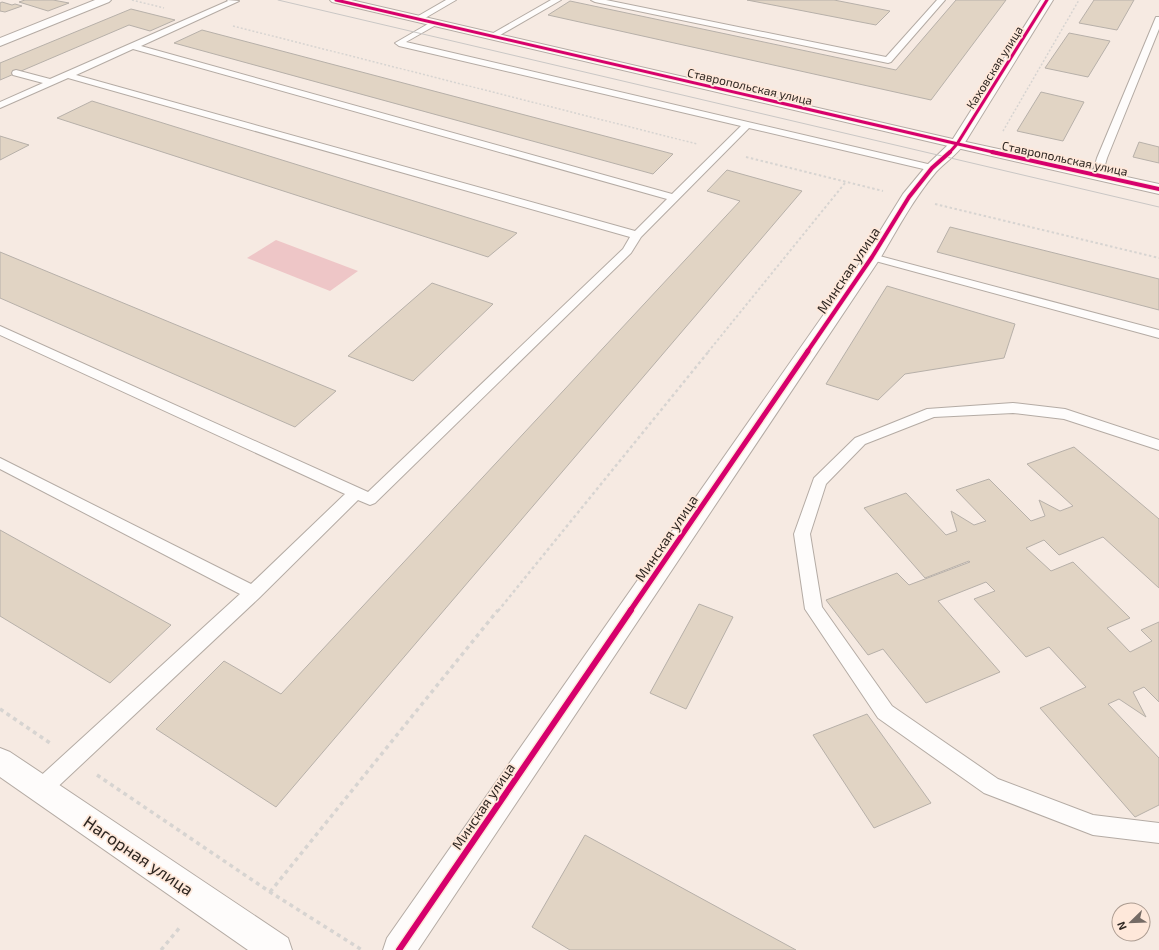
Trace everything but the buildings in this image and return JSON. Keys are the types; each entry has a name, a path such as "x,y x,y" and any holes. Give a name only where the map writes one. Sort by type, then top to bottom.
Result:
{"street":[{"path":"0,42 105,0"},
{"name":"Ставропольская улица","path":"336,0 957,144 1159,189"},
{"name":"Каховская улица","path":"957,144 1047,0"},
{"name":"Минская улица","path":"399,950 872,257 909,197 932,168 957,144"},
{"name":"Нагорная улица","path":"0,761 42,788 276,950"}],"lane":[{"path":"0,104 235,1 232,0"},
{"path":"417,19 452,0"},
{"path":"492,36 557,0"},
{"path":"595,0 888,60 941,0"},
{"path":"1097,175 1102,158 1159,19"},
{"path":"433,23 399,42 932,168"},
{"path":"132,46 674,198"},
{"path":"16,73 50,82"},
{"path":"67,75 637,235"},
{"path":"0,330 370,500 627,251 637,235 747,124"},
{"path":"872,257 1159,334"},
{"path":"1159,445 1065,414 1013,408 932,412 860,441 819,482 802,534 814,609 885,712 991,786 1093,825 1159,834"},
{"path":"0,463 253,593"},
{"path":"42,788 253,593 356,493"}],"path":[{"path":"132,0 722,150 845,183 909,197 1159,258"},
{"path":"1001,135 1079,0"},
{"path":"270,892 845,183"},
{"path":"0,709 270,892 362,950"}],"shaded area":[{"path":"276,240 358,271 330,291 247,258"}],"tram line":[{"path":"278,0 1159,207"}],"cycle path":[{"path":"336,0 957,144 1159,189"},
{"path":"399,950 872,257 909,197 932,168 957,144 1047,0"}]}
